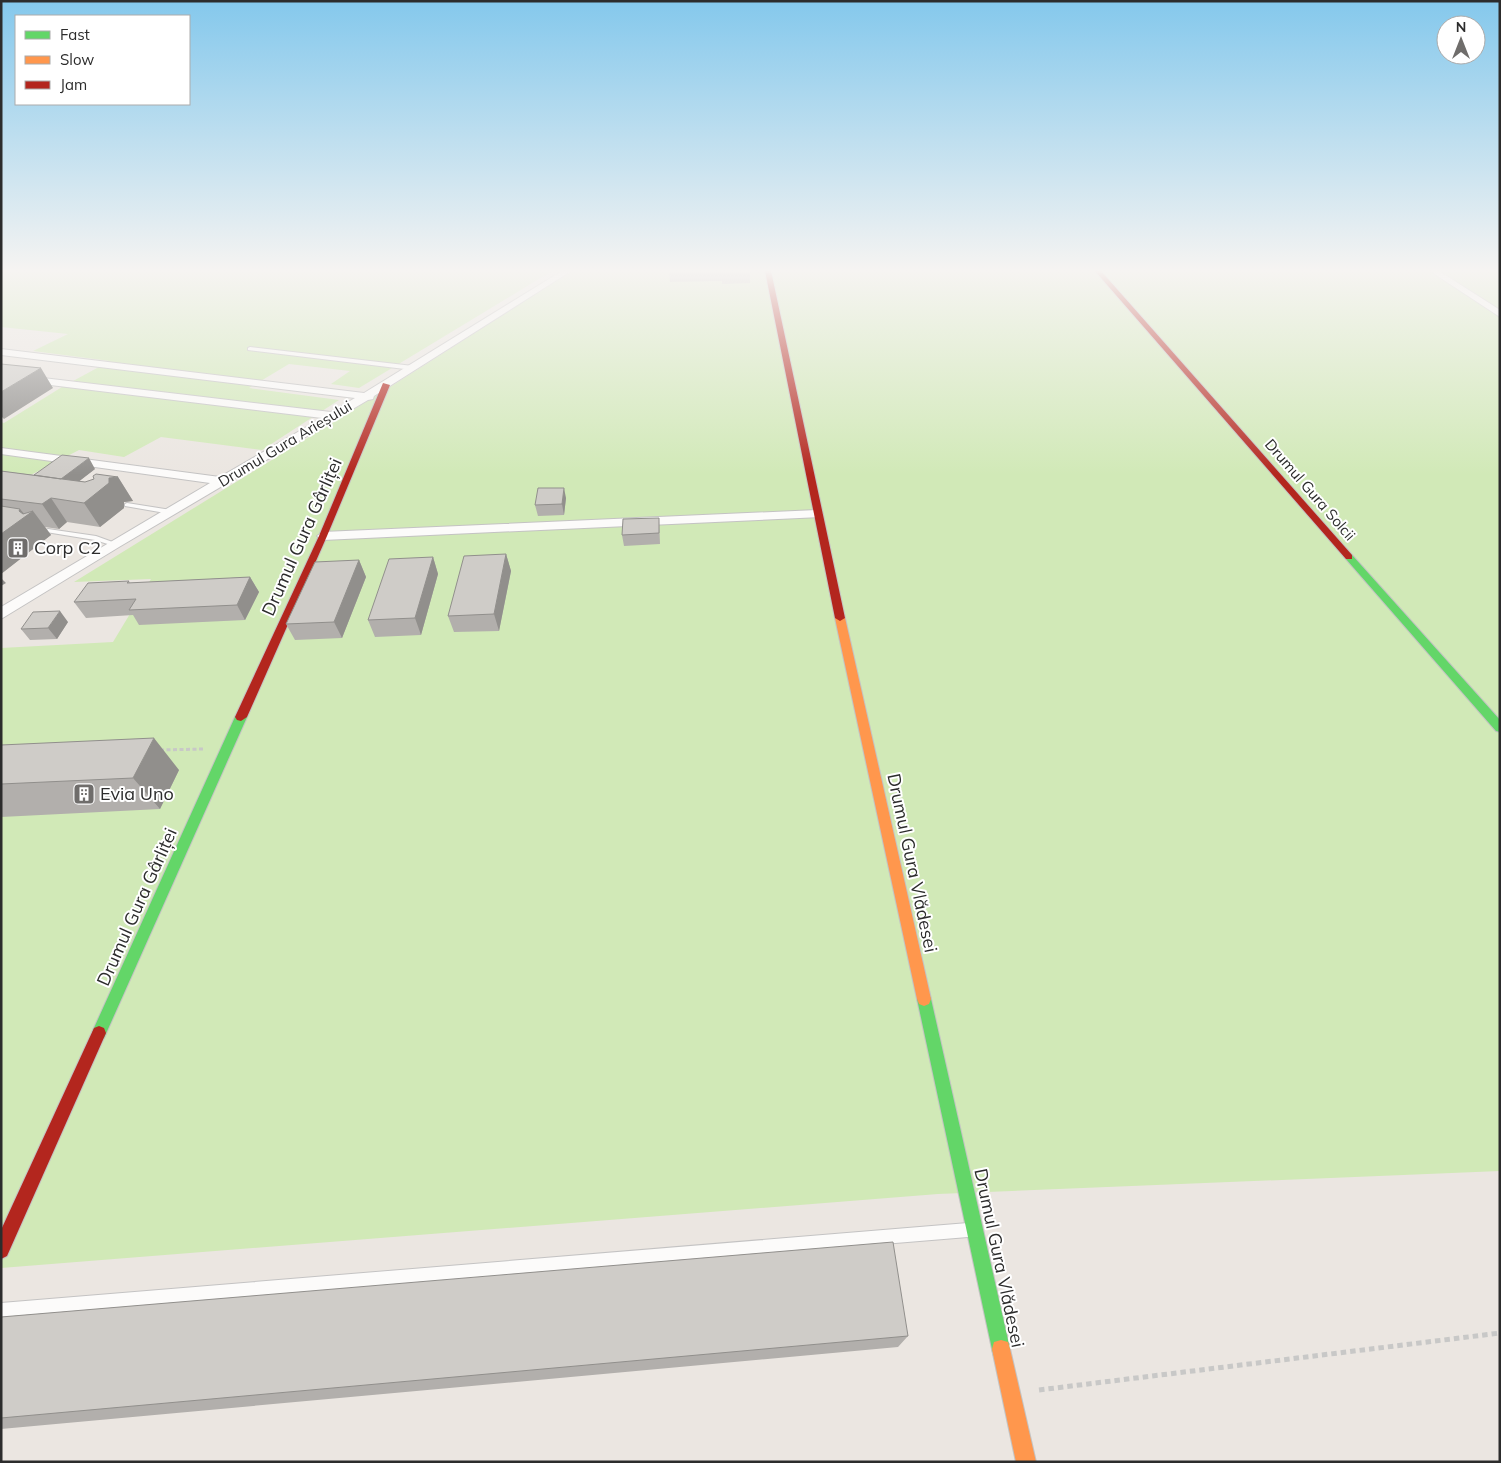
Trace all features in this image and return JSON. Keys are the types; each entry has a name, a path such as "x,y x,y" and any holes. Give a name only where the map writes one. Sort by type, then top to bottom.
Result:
{"street":[{"name":"Drumul Gura Arieșului","path":"1,614 114,544 366,397 459,339"},
{"name":"Drumul Gura Vlădesei","path":"781,339 816,514 1026,1462"},
{"name":"Drumul Gura Solcii","path":"1158,339 1500,728"},
{"path":"1,352 380,400"},
{"path":"1,376 334,416"},
{"name":"Drumul Gura Gârliței","path":"1,1250 323,536 386,385"},
{"path":"1,451 223,481"},
{"path":"323,536 816,514"}],"lane":[{"path":"250,349 413,368"},
{"path":"128,505 170,512"},
{"path":"43,532 96,538 114,544"},
{"path":"1,1310 974,1230"}],"path":[{"path":"158,750 227,748"},
{"path":"1010,1393 1500,1333"}],"green space":[{"path":"57,339 439,339 359,388 331,384 350,371 289,364 249,388 339,400 262,450 161,437 124,457 79,450 23,479 1,476 1,422 4,423 62,387 110,361 33,351"},
{"path":"465,339 1500,339 1500,1171 938,1194 1,1268 1,648 113,642 151,579 74,582"}],"building":[{"path":"1,364 41,368 1,392"},
{"path":"62,455 89,458 61,479 34,475"},
{"path":"1,471 85,482 94,479 93,476 96,474 118,477 109,478 109,483 84,503 51,498 42,504 1,499"},
{"path":"538,488 564,488 562,504 535,505"},
{"path":"1,506 20,509 19,511 23,514 33,511 1,534"},
{"path":"659,518 659,533 622,535 623,519"},
{"path":"506,554 494,614 448,616 464,556"},
{"path":"433,557 415,618 368,620 389,559"},
{"path":"359,560 334,622 286,624 315,562"},
{"path":"250,577 237,605 129,610 136,599 74,602 88,583"},
{"path":"60,611 48,628 21,629 33,612"},
{"path":"154,738 133,778 1,784 1,745"},
{"path":"893,1242 908,1336 1,1418 1,1317"}],"traffic: fast":[{"path":"1349,557 1500,728"},
{"path":"99,1033 241,717"},
{"path":"924,999 1001,1349"}],"traffic: slow":[{"path":"840,618 924,999"},
{"path":"1001,1349 1026,1462"}],"traffic: jam":[{"path":"782,339 840,618"},
{"path":"1158,339 1349,557"},
{"path":"241,717 323,536 386,385"},
{"path":"1,1250 99,1033"}],"place":[{"name":"Corp C2","path":"18,548"},
{"name":"Evia Uno","path":"84,794"}]}
